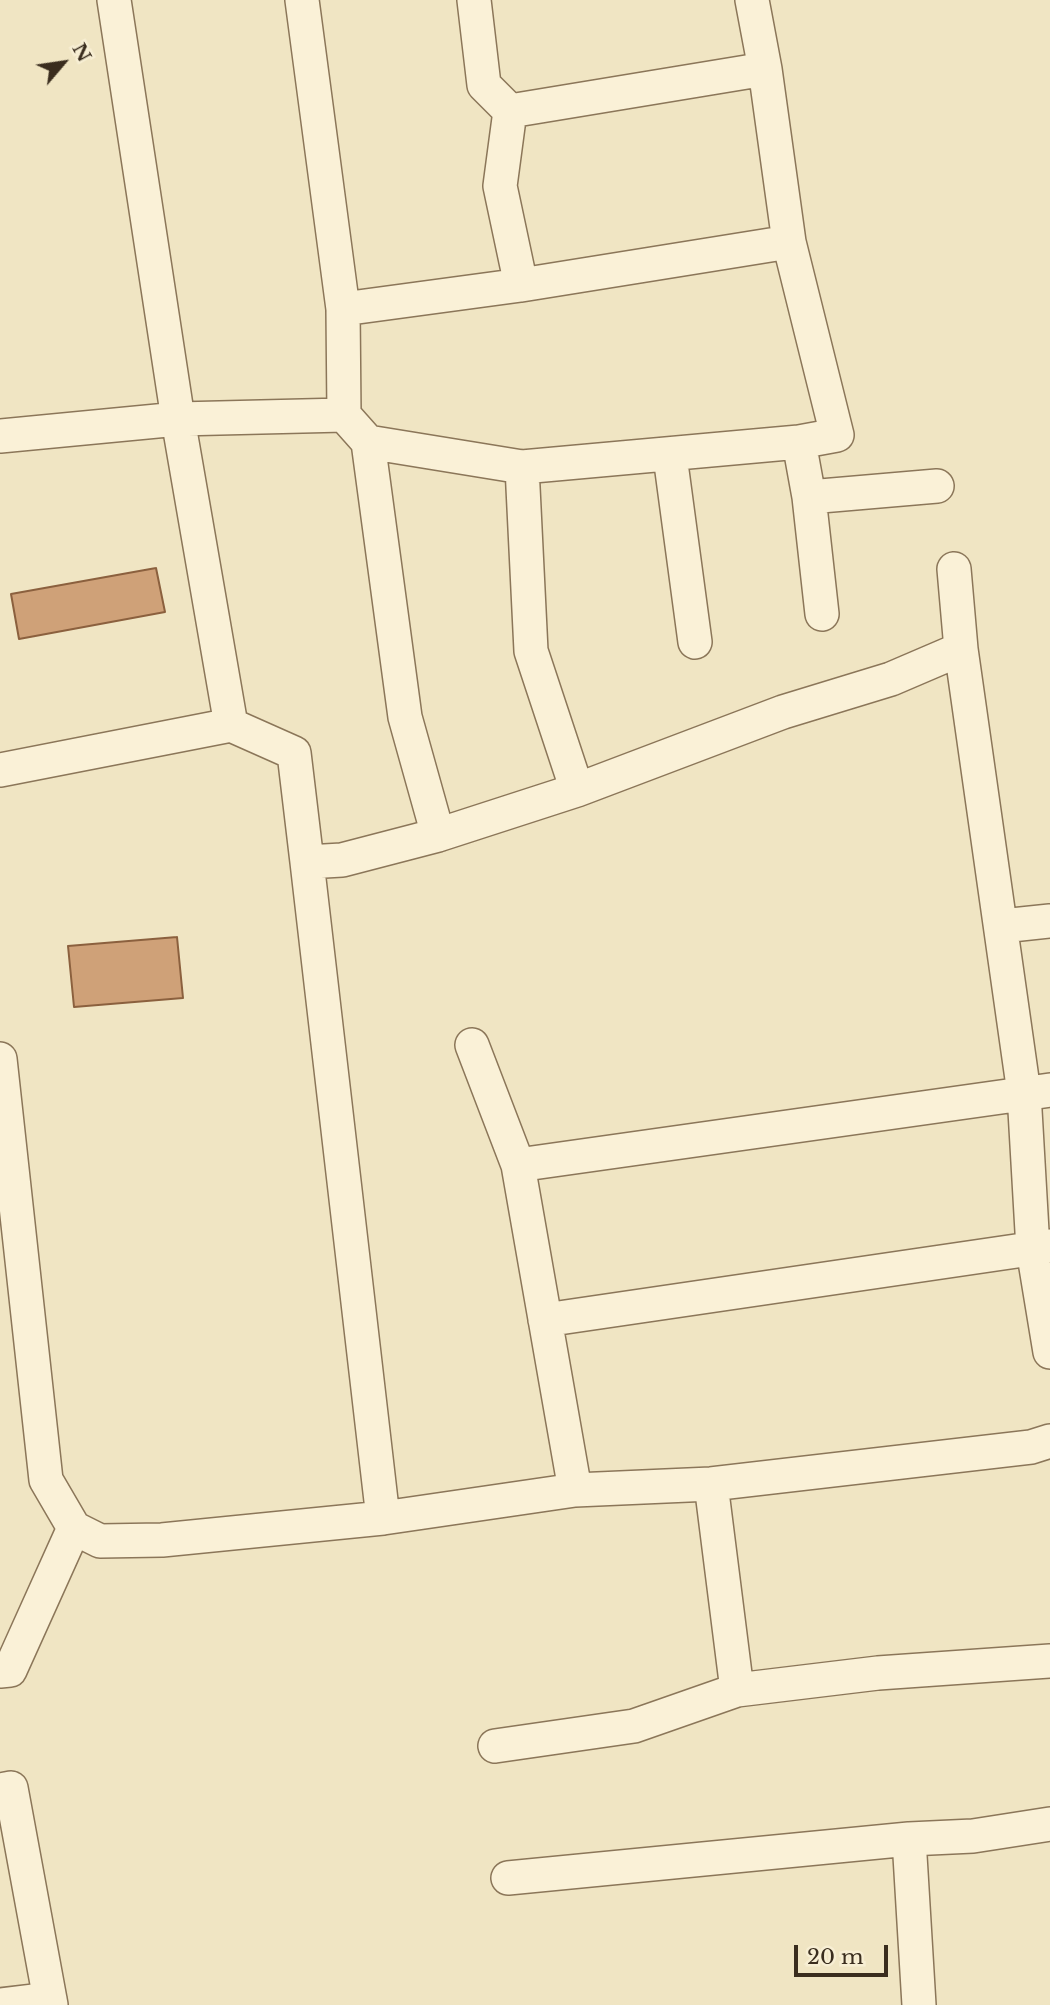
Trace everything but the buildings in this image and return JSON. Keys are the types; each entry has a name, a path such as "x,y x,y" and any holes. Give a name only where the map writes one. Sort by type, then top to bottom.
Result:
{"street":[{"path":"114,0 178,419 232,725"},
{"path":"302,0 343,309 344,415 368,442 405,717 438,835"},
{"path":"474,0 484,85 510,111"},
{"path":"368,442 522,467 670,456 799,442 837,435 789,242 765,69 752,0"},
{"path":"510,111 765,69"},
{"path":"510,111 500,186 521,285"},
{"path":"343,309 521,285 789,242"},
{"path":"0,436 178,419 344,415"},
{"path":"799,442 809,497 822,614"},
{"path":"670,456 695,642"},
{"path":"522,467 531,651 577,790"},
{"path":"809,497 937,486"},
{"path":"954,569 961,649 1002,926 1037,1091 1042,1247 1050,1352"},
{"path":"307,862 342,860 438,835 577,790 783,712 891,679 961,649"},
{"path":"0,771 232,725 294,753 383,1518"},
{"path":"1002,926 1050,921"},
{"path":"472,1045 518,1165 575,1490"},
{"path":"0,1059 46,1480 74,1528 100,1541 162,1540 383,1518 575,1490 711,1484 1031,1447 1050,1441"},
{"path":"518,1165 1037,1091"},
{"path":"545,1320 1042,1247"},
{"path":"711,1484 737,1690"},
{"path":"0,1671 10,1670 74,1528"},
{"path":"495,1746 634,1727 737,1690 878,1673 1050,1661"},
{"path":"0,1790 11,1788 50,2002 0,2005"},
{"path":"508,1878 909,1839 972,1836 1050,1824"},
{"path":"909,1839 919,2005"}]}
